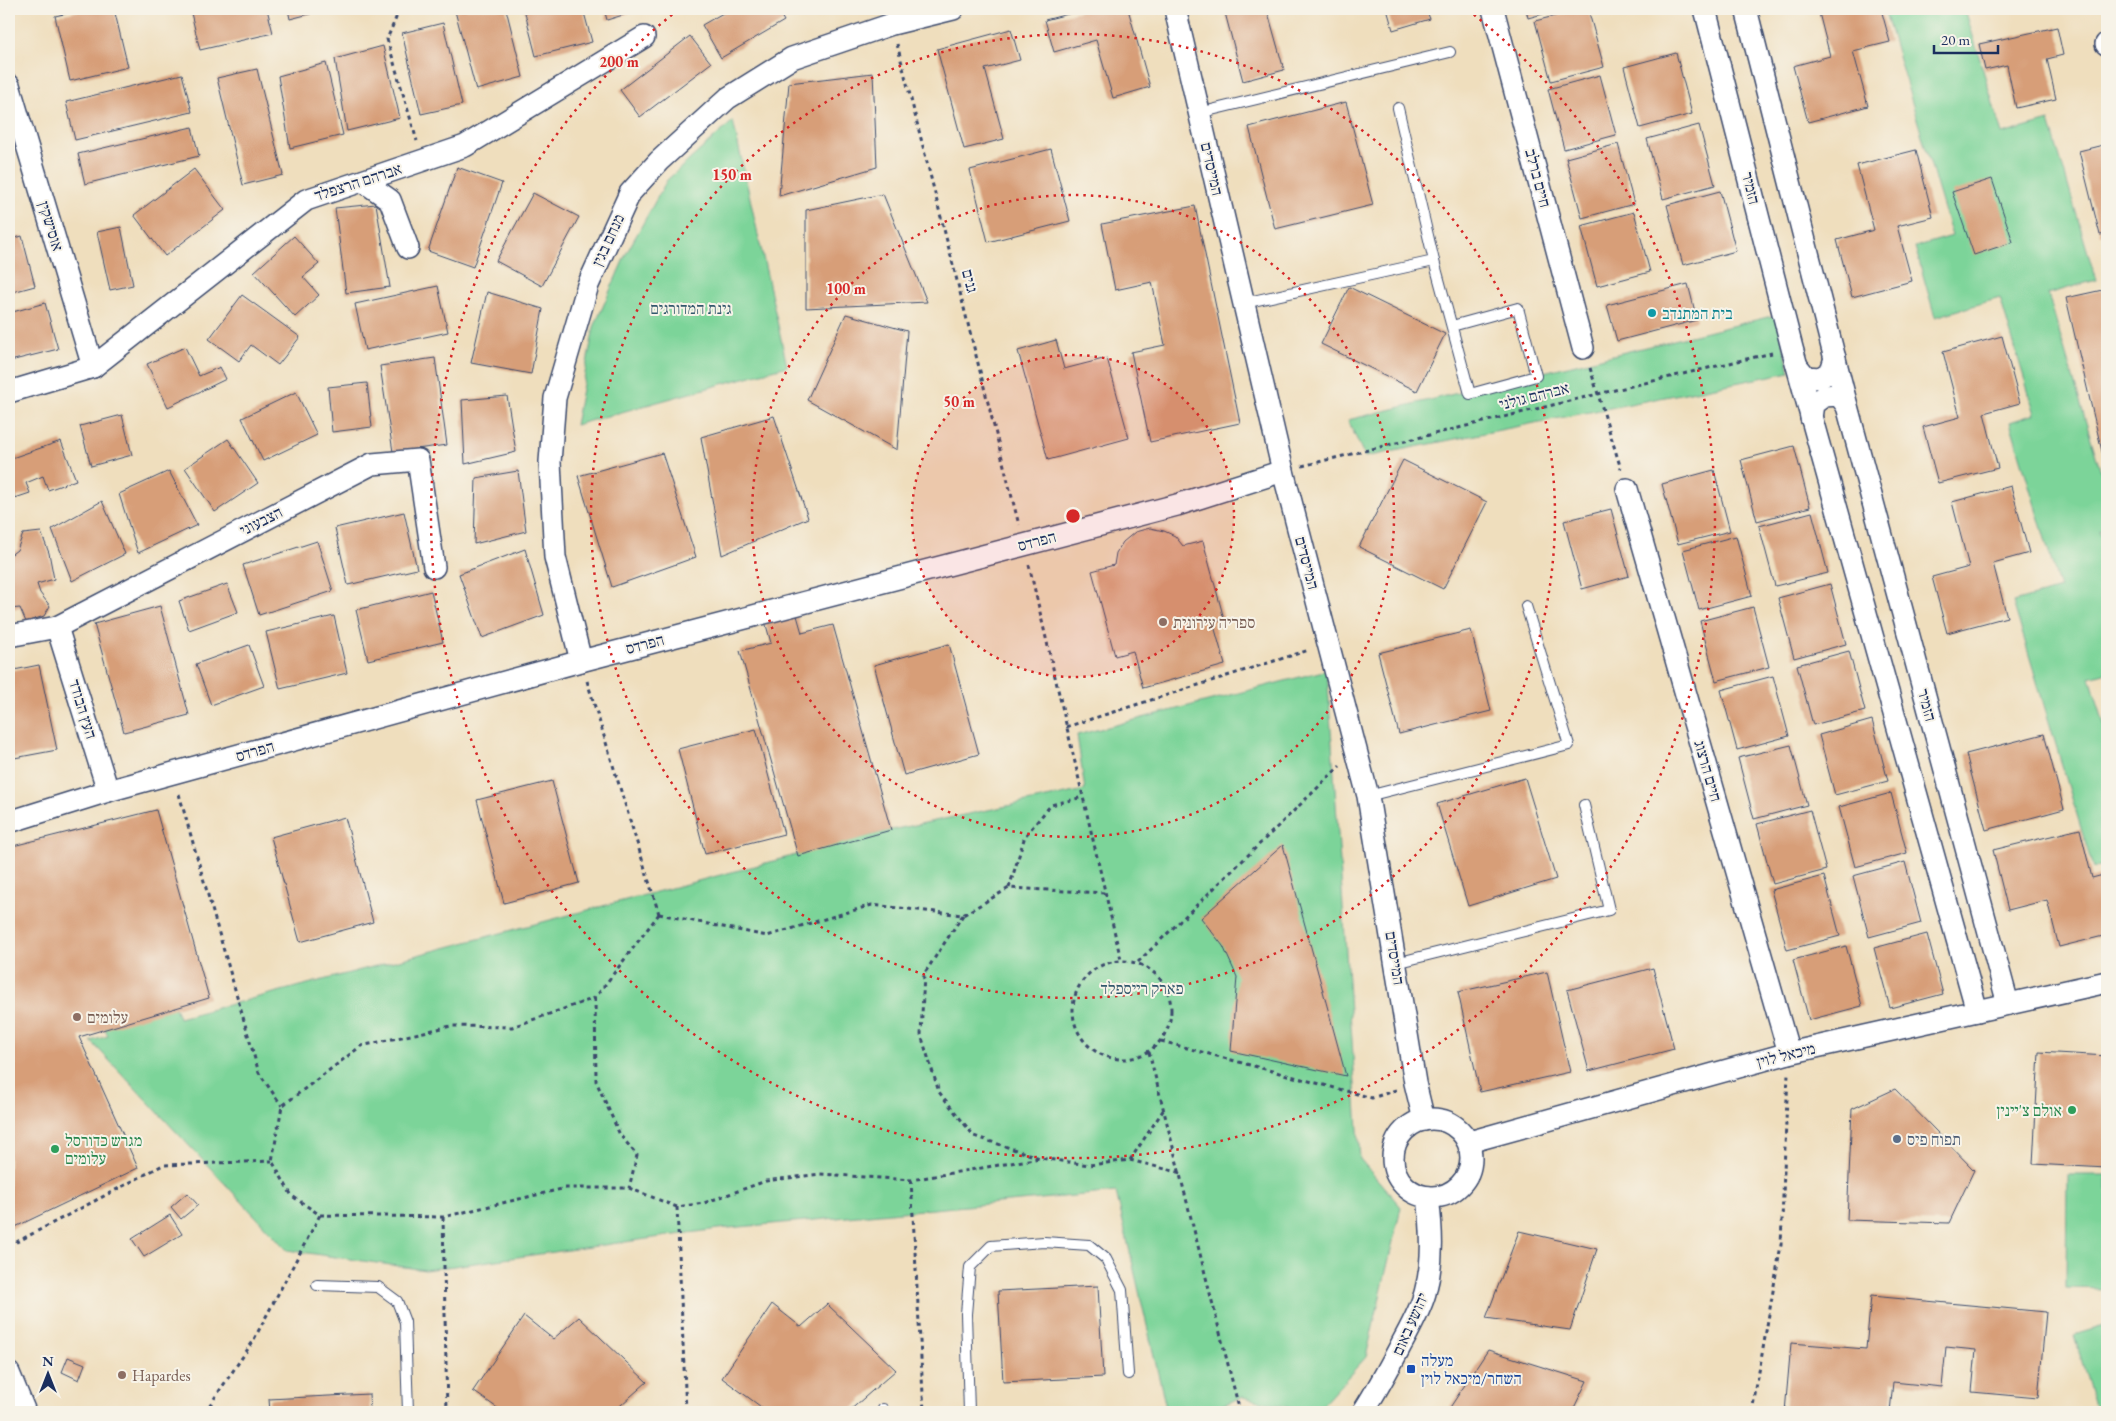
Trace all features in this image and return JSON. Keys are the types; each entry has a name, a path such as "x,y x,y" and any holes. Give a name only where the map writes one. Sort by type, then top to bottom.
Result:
{"street":[{"name":"מנחם בגין","path":"581,660 555,557 550,462 555,398 588,285 630,194 659,162 728,98 792,58 890,16 953,9"},
{"name":"המייסדים","path":"1175,9 1283,471 1368,796 1415,1083 1424,1120"},
{"name":"חיים ברלב","path":"1493,9 1583,348"},
{"name":"הזמיר","path":"1705,9 1795,358 1977,1011"},
{"name":"הזמיר","path":"1746,9 1847,406 2008,1004"},
{"name":"אברהם הרצפלד","path":"9,392 93,367 306,200 465,146 644,36"},
{"name":"אוסישקין","path":"9,85 93,367"},
{"path":"363,181 390,200 408,248"},
{"path":"1795,358 1806,377 1820,378 1831,371 1835,358"},
{"path":"1812,418 1813,404 1824,396 1839,395 1847,406"},
{"name":"הצבעוני","path":"9,636 57,627 372,464 418,460 434,567"},
{"name":"הפרדס","path":"9,822 108,791 581,660 1177,505 1283,471"},
{"name":"חיים הרצוג","path":"1628,489 1789,1053"},
{"name":"העץ הבודד","path":"57,627 108,791"},
{"name":"מיכאל לוין","path":"1469,1142 1789,1053 2107,982"},
{"path":"1424,1120 1442,1120 1450,1123 1469,1142 1472,1156 1470,1170 1464,1182 1454,1191 1448,1194 1428,1197 1416,1194 1398,1178 1393,1160 1396,1142 1402,1132 1412,1124 1424,1120"},
{"name":"יהושע באום","path":"1363,1412 1387,1374 1414,1322 1425,1293 1432,1239 1428,1197"},
{"path":"9,1374 25,1412"}],"lane":[{"path":"1199,113 1450,52"},
{"path":"1398,108 1434,261 1470,394 1536,376 1518,308 1452,326"},
{"path":"1244,303 1434,261"},
{"path":"1368,796 1569,745 1526,606"},
{"path":"1396,963 1609,910 1584,805"},
{"path":"969,1412 966,1314 970,1267 990,1246 1044,1242 1089,1245 1106,1259 1122,1290 1128,1374"},
{"path":"317,1285 378,1287 397,1300 406,1322 408,1412"}],"path":[{"path":"394,9 396,18 387,39 423,160"},
{"name":"גנים","path":"890,16 1024,545 1121,960"},
{"path":"1583,348 1628,489"},
{"name":"אברהם גולני","path":"1283,471 1598,394 1795,358"},
{"path":"1066,727 1328,644"},
{"path":"581,660 659,914"},
{"path":"1138,962 1356,750"},
{"path":"173,774 259,1073 282,1106"},
{"path":"1009,888 1024,836 1051,805 1083,797"},
{"path":"1105,893 1009,888 963,915 924,974 921,1035 939,1092 974,1136 1040,1158 1089,1165 1130,1160 1181,1174"},
{"path":"659,914 767,936 872,905 963,915"},
{"path":"659,914 595,998 512,1027 451,1026 361,1046 282,1106 272,1161 292,1196 320,1215 443,1217 566,1188 629,1188 677,1207 704,1203 766,1181 820,1174 912,1180 1040,1158"},
{"path":"1121,960 1138,962 1153,970 1164,982 1171,998 1172,1009 1169,1026 1161,1041 1148,1052 1132,1058 1116,1058 1099,1053 1081,1038 1077,1029 1073,1012 1075,995 1081,982 1093,970 1104,964 1121,960"},
{"path":"595,998 596,1081 620,1135 637,1155 629,1188"},
{"path":"1161,1041 1372,1098 1415,1083"},
{"path":"1148,1052 1181,1174 1240,1412"},
{"path":"1752,1412 1781,1245 1789,1053"},
{"path":"1130,1160 1164,1109"},
{"path":"9,1246 163,1165 272,1161"},
{"path":"912,1180 924,1412"},
{"path":"677,1207 686,1412"},
{"path":"205,1412 252,1342 320,1215"},
{"path":"443,1217 447,1412"}],"green space":[{"path":"1884,9 1965,9 2002,134 2049,121 2096,280 2048,294 2107,493 2107,529 2099,530 2107,558 2107,672 2090,677 2107,734 2107,864 2093,868 2013,602 2060,589 2010,422 2035,414 2000,298 1935,317 1915,247 1952,236"},
{"name":"גינת המדורגים","path":"733,121 787,366 575,425 594,327 626,254 667,180"},
{"path":"1776,315 1790,372 1365,457 1348,420"},
{"name":"פארק רייספלד","path":"1327,670 1360,1159 1401,1207 1366,1357 1316,1412 1243,1397 1204,1412 1167,1412 1116,1192 718,1229 425,1270 287,1250 91,1041 108,1036 82,969 155,953 179,1018 891,830 1085,790 1077,735"},
{"path":"2067,1175 2107,1175 2107,1289 2066,1288"},
{"path":"2107,1325 2107,1412 2097,1412 2074,1335"}],"building":[{"path":"87,9 114,9 128,67 70,81 55,16"},
{"path":"190,9 267,9 273,33 200,50"},
{"path":"288,9 329,9 290,19"},
{"path":"462,9 506,9 523,77 476,90 455,11"},
{"path":"524,9 583,9 592,42 536,56"},
{"path":"604,9 642,9 607,20"},
{"path":"730,9 777,9 784,21 721,58 702,25"},
{"path":"1087,9 1128,9 1150,87 1113,98 1096,40 1054,52 1045,20"},
{"path":"1224,9 1267,9 1284,70 1243,81"},
{"path":"1387,9 1426,9 1430,19 1393,30"},
{"path":"1526,9 1561,9 1528,18"},
{"path":"1588,9 1604,67 1551,81 1535,21"},
{"path":"1818,9 1881,9 1890,42 1853,51 1868,106 1808,122 1793,66 1830,56"},
{"path":"443,23 462,105 421,114 402,33"},
{"path":"2057,27 2063,55 2047,59 2056,99 2016,108 2007,65 1985,70 1979,44"},
{"path":"1011,29 1020,60 985,69 1004,139 964,149 937,49"},
{"path":"690,36 711,63 640,117 620,90"},
{"path":"383,46 400,118 347,131 335,59"},
{"path":"1676,53 1692,114 1640,128 1624,67"},
{"path":"326,63 343,135 290,148 278,76"},
{"path":"257,69 283,175 243,185 217,78"},
{"path":"873,73 877,167 779,196 789,83"},
{"path":"182,74 192,112 75,140 66,102"},
{"path":"1600,75 1616,135 1564,149 1548,89"},
{"path":"1346,102 1373,205 1275,229 1249,127"},
{"path":"1699,125 1715,185 1663,199 1647,139"},
{"path":"192,127 199,156 85,184 78,154"},
{"path":"1618,144 1634,204 1582,218 1566,158"},
{"path":"2107,144 2107,234 2100,235 2079,151"},
{"path":"1051,149 1070,221 988,242 970,170"},
{"path":"1916,150 1933,217 1897,226 1912,281 1852,297 1837,240 1874,230 1857,165"},
{"path":"457,167 502,183 473,267 428,251"},
{"path":"194,169 225,210 165,256 134,215"},
{"path":"1992,179 2013,242 1974,255 1952,192"},
{"path":"1720,191 1736,251 1683,265 1667,205"},
{"path":"533,193 579,217 542,286 496,261"},
{"path":"883,194 927,302 806,308 806,210"},
{"path":"376,204 390,287 346,293 335,208"},
{"path":"1195,206 1240,423 1150,442 1131,352 1165,345 1152,282 1115,290 1102,224"},
{"path":"1634,212 1650,272 1597,286 1581,226"},
{"path":"121,227 133,285 110,290 97,232"},
{"path":"22,236 35,286 9,293 9,240"},
{"path":"294,236 319,264 303,277 319,295 295,317 254,272"},
{"name":"בית המתנדב","path":"1688,284 1697,320 1617,341 1607,305"},
{"path":"438,286 448,332 365,350 355,304"},
{"path":"1349,287 1445,334 1417,391 1321,344"},
{"path":"2107,289 2107,459 2104,460 2066,298"},
{"path":"487,292 543,309 531,374 471,363"},
{"path":"242,295 300,337 278,365 251,345 239,361 209,339"},
{"path":"45,303 58,349 10,361 9,313"},
{"path":"846,314 907,331 897,450 807,400"},
{"path":"2002,336 2020,403 1984,413 1998,468 1938,483 1923,427 1960,417 1943,352"},
{"path":"1056,340 1064,369 1107,358 1129,438 1048,460 1018,351"},
{"path":"185,347 199,376 220,367 226,379 168,407 147,364"},
{"path":"435,358 447,445 393,452 380,366"},
{"path":"367,383 372,427 332,432 328,387"},
{"path":"296,392 317,435 263,461 242,418"},
{"path":"507,396 516,452 465,464 462,400"},
{"path":"122,415 132,455 91,466 80,426"},
{"path":"774,416 808,518 722,555 701,437"},
{"path":"228,439 258,483 215,512 185,468"},
{"path":"61,441 76,480 48,490 43,476 26,483 30,493 15,498 9,480 9,459"},
{"path":"1794,446 1810,507 1757,521 1741,460"},
{"path":"662,453 696,557 612,587 578,476"},
{"path":"1403,460 1487,502 1443,589 1359,547"},
{"path":"1714,470 1730,531 1678,544 1662,484"},
{"path":"169,471 197,525 138,553 119,494"},
{"path":"518,471 526,531 474,544 476,478"},
{"path":"2011,486 2029,553 1993,563 2007,617 1947,633 1932,577 1969,567 1952,502"},
{"path":"102,501 125,554 72,581 52,529"},
{"path":"1611,509 1629,576 1582,589 1564,521"},
{"path":"404,512 417,569 348,585 335,528"},
{"path":"1812,512 1828,573 1775,586 1759,526"},
{"path":"1150,528 1175,536 1183,546 1203,541 1224,619 1213,622 1225,665 1143,688 1133,651 1115,656 1092,571 1114,565 1116,553 1123,542 1135,532"},
{"path":"41,532 49,553 54,579 37,584 40,593 50,606 44,616 26,622 20,608 9,609 9,556 17,550 23,534"},
{"path":"1736,536 1752,596 1699,610 1683,550"},
{"path":"317,541 333,591 259,615 243,565"},
{"path":"525,549 544,615 482,638 459,574"},
{"path":"227,584 238,612 189,630 179,601"},
{"path":"1830,584 1846,644 1794,658 1778,598"},
{"path":"431,591 443,642 368,660 356,610"},
{"path":"794,605 802,633 833,625 891,830 798,856 740,651 771,643 763,614"},
{"path":"160,606 189,715 124,732 94,624"},
{"path":"1753,607 1769,667 1716,681 1700,621"},
{"path":"334,616 347,673 280,689 266,632"},
{"path":"1471,630 1491,711 1399,734 1378,653"},
{"path":"949,644 979,754 904,775 874,665"},
{"path":"249,645 264,686 211,705 196,664"},
{"path":"1849,651 1865,711 1813,725 1797,665"},
{"path":"39,665 57,750 9,759 9,671"},
{"path":"1773,676 1789,736 1737,750 1721,690"},
{"path":"1872,720 1888,781 1835,795 1819,735"},
{"path":"756,729 784,834 705,854 678,749"},
{"path":"2044,734 2064,809 1986,830 1966,754"},
{"path":"1791,745 1807,805 1754,819 1738,758"},
{"path":"1525,778 1556,879 1468,906 1437,804"},
{"path":"552,781 579,883 504,903 477,800"},
{"path":"1891,793 1907,853 1855,867 1839,807"},
{"name":"עלומים","path":"156,810 209,998 79,1037 138,1168 9,1230 9,847"},
{"path":"1810,810 1826,870 1773,884 1757,824"},
{"path":"345,817 373,922 300,942 271,837"},
{"path":"2080,829 2092,878 2107,874 2107,935 2059,947 2047,900 2008,910 1993,850"},
{"path":"1283,845 1346,1076 1231,1051 1237,977 1223,946 1201,918"},
{"path":"1905,862 1921,923 1869,937 1853,876"},
{"path":"1824,876 1840,936 1787,950 1771,890"},
{"path":"1927,934 1943,994 1890,1008 1874,948"},
{"path":"1846,946 1862,1006 1809,1020 1793,960"},
{"path":"1653,968 1674,1049 1589,1071 1567,990"},
{"path":"1547,972 1570,1072 1480,1092 1458,992"},
{"name":"אולם צ'יינין","path":"2039,1052 2107,1056 2107,1168 2033,1164"},
{"name":"תפוח פיס","path":"1895,1089 1974,1170 1949,1223 1847,1220 1852,1109"},
{"path":"187,1193 198,1205 181,1219 171,1207"},
{"path":"170,1215 182,1234 144,1257 132,1239"},
{"path":"1519,1231 1597,1249 1570,1330 1486,1318"},
{"path":"1098,1286 1103,1377 1003,1382 998,1291"},
{"path":"1871,1296 2046,1312 2038,1398 1972,1392 1976,1350 1946,1347 1942,1387 1893,1382 1890,1412 1785,1412 1791,1343 1866,1349"},
{"path":"772,1304 801,1327 827,1304 896,1370 848,1412 768,1412 722,1378"},
{"path":"524,1316 553,1339 579,1317 647,1382 613,1412 503,1412 473,1391"},
{"path":"1488,1350 1587,1381 1572,1412 1447,1412"},
{"path":"68,1357 85,1364 79,1380 62,1372"},
{"path":"369,1394 370,1412 270,1412 269,1399"}],"place":[{"name":"בית המתנדב","path":"1652,313"},
{"name":"ספריה עירונית","path":"1163,622"},
{"name":"עלומים","path":"77,1017"},
{"name":"אולם צ'יינין","path":"2072,1110"},
{"name":"תפוח פיס","path":"1897,1139"},
{"name":"מגרש כדורסל עלומים","path":"55,1149"},
{"name":"מעלה השחר/מיכאל לוין","path":"1411,1369"},
{"name":"Hapardes","path":"122,1375"}]}
